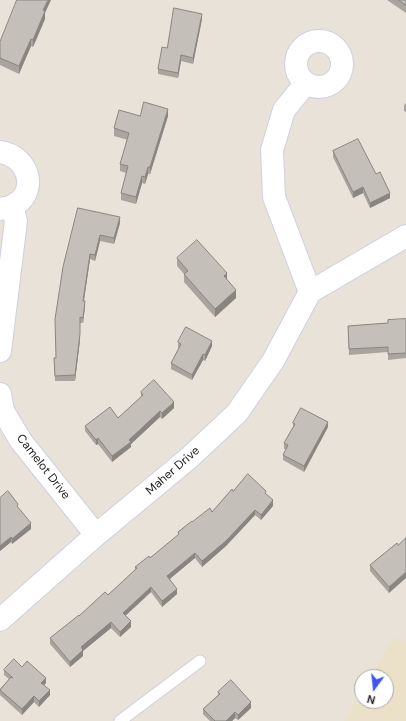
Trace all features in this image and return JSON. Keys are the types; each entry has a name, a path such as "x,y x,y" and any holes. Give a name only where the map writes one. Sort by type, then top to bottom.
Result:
{"street":[{"path":"306,83 284,110 272,150 274,197 310,292 406,236"},
{"path":"0,152 8,153 17,158 23,165 27,174 28,183 26,192 20,200 6,207 16,221 0,351"},
{"name":"Maher Drive","path":"0,620 96,535 189,458 237,413 273,361 310,292"},
{"name":"Camelot Drive","path":"0,394 3,411 21,441 96,535"}],"lane":[{"path":"120,721 200,661"}],"shaded area":[{"path":"394,637 406,641 406,721 344,721 354,704 354,709 394,709 394,669 375,669"}],"building":[{"path":"17,0 48,0 33,40 31,39 19,66 0,58 0,42"},
{"path":"399,0 406,0 406,5"},
{"path":"174,8 202,14 193,58 181,55 178,73 158,69 162,47 167,48"},
{"path":"144,102 168,109 150,167 148,167 145,177 142,176 136,197 121,193 128,166 120,164 129,133 114,128 119,110 140,116"},
{"path":"358,139 376,174 380,172 390,193 370,203 363,187 353,192 333,151"},
{"path":"78,208 120,217 114,238 100,235 95,255 90,254 83,301 85,301 83,318 80,317 80,334 75,375 55,376 55,319 63,267"},
{"path":"197,240 227,273 224,276 236,290 215,309 184,274 188,271 177,258"},
{"path":"406,319 406,353 388,354 388,347 349,349 348,326 388,323 388,320"},
{"path":"186,327 212,341 192,375 171,363 181,344 178,342"},
{"path":"154,380 174,402 162,413 160,411 129,440 131,442 112,456 98,438 96,440 85,426 110,407 118,418 143,395 141,392"},
{"path":"301,408 328,422 304,466 283,455 288,445 284,443 295,424 293,423"},
{"path":"248,474 273,500 261,515 255,510 226,541 202,561 195,553 167,576 177,589 162,601 151,587 123,613 131,621 120,632 111,622 81,647 83,650 70,662 50,638 79,616 105,592 108,595 137,568 135,567 149,556 150,558 192,521 210,508 212,512 232,489 233,491"},
{"path":"8,491 18,504 17,506 31,523 12,539 11,537 0,546 0,498"},
{"path":"406,538 406,572 389,587 370,565 397,543 398,545"},
{"path":"14,659 22,667 27,661 46,678 41,683 50,690 39,701 34,696 22,709 0,690 11,677 13,678 4,670"},
{"path":"231,680 251,702 238,715 235,712 226,721 215,721 203,709 220,694 218,692"}]}
